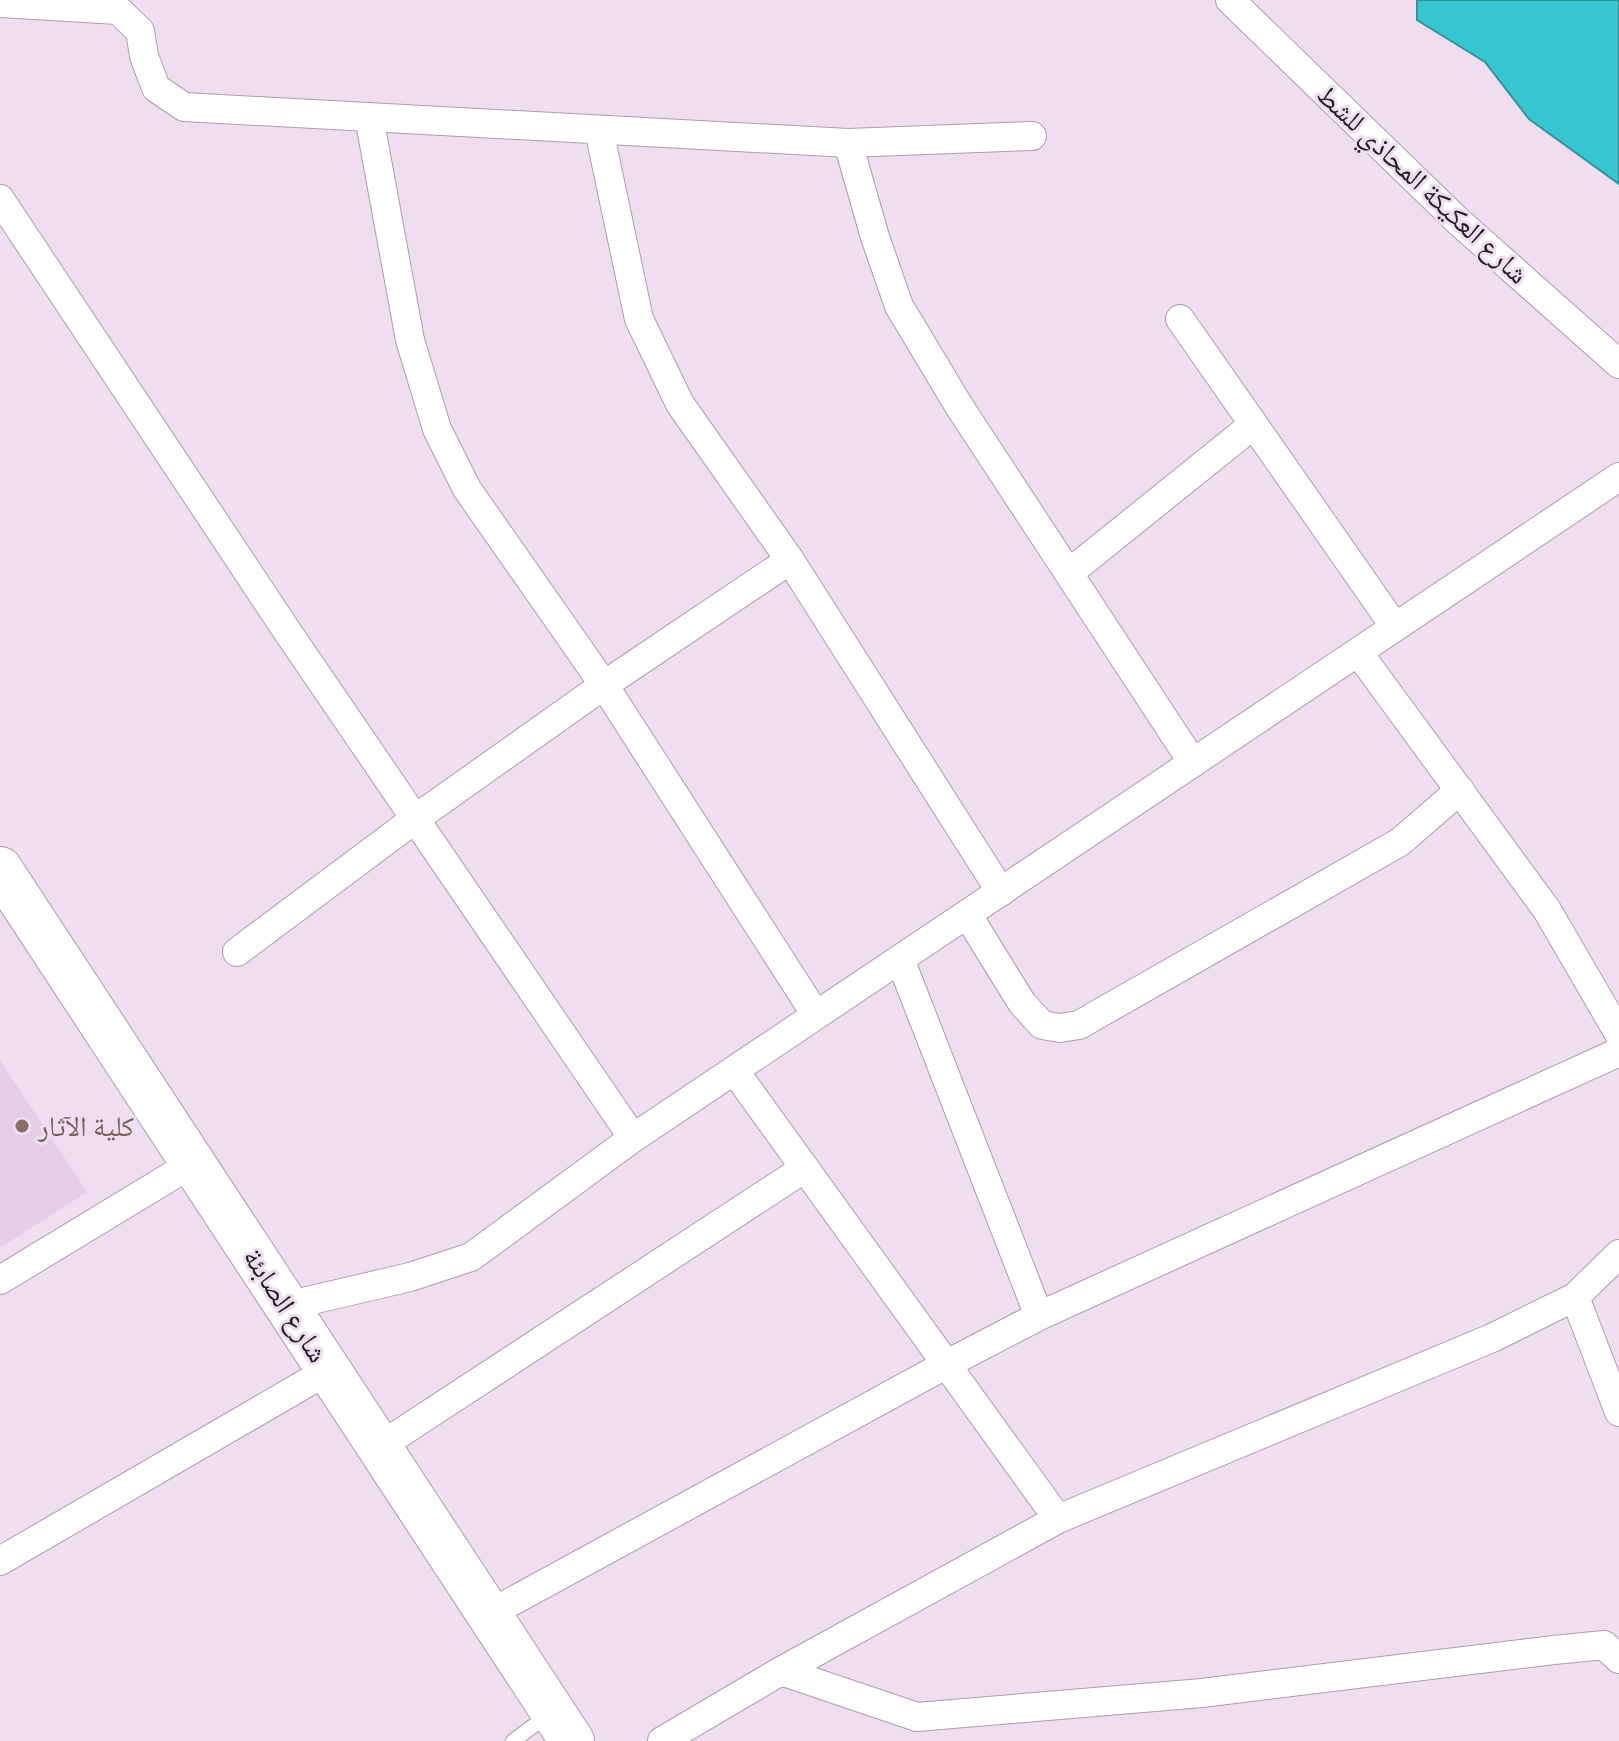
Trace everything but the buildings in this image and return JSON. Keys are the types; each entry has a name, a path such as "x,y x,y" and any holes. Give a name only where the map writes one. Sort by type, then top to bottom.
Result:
{"main road":[{"name":"شارع الصابئة","path":"0,869 562,1726"}],"street":[{"name":"شارع العكيكة المحاذي للشط","path":"1230,0 1458,221 1619,364"},
{"path":"0,3 118,10 140,31 144,56 156,88 184,107 848,143 1032,136"},
{"path":"369,117 410,340 437,429 467,489 604,685 816,1015"},
{"path":"599,130 639,319 680,404 790,560 1001,892"},
{"path":"848,143 899,306 959,406 1193,763"},
{"path":"0,199 278,618 633,1138"},
{"path":"1180,319 1395,627"},
{"path":"1069,573 1253,425"},
{"path":"286,1306 410,1277 471,1257 633,1138 1619,477"},
{"path":"237,952 415,819 604,685 790,560"},
{"path":"1358,652 1547,910 1619,1034"},
{"path":"967,914 1022,1003 1042,1025 1060,1028 1079,1025 1400,842 1460,790"},
{"path":"900,959 1039,1316"},
{"path":"489,1614 1039,1316 1619,1052"},
{"path":"734,1070 1058,1519"},
{"path":"0,1280 193,1163"},
{"path":"379,1447 805,1168"},
{"path":"662,1741 781,1671 1058,1519 1492,1338 1575,1297 1619,1254"},
{"path":"1575,1297 1619,1412"},
{"path":"0,1561 329,1370"},
{"path":"781,1671 921,1729 1579,1647 1604,1645 1619,1659"}],"lane":[{"path":"513,1741 562,1726"}],"shaded area":[{"name":"كلية الآثار","path":"0,1060 87,1192 0,1248"}],"water":[{"path":"1417,0 1619,0 1619,184 1529,119 1485,62 1417,20"}],"place":[{"name":"كلية الآثار","path":"22,1126"}]}
